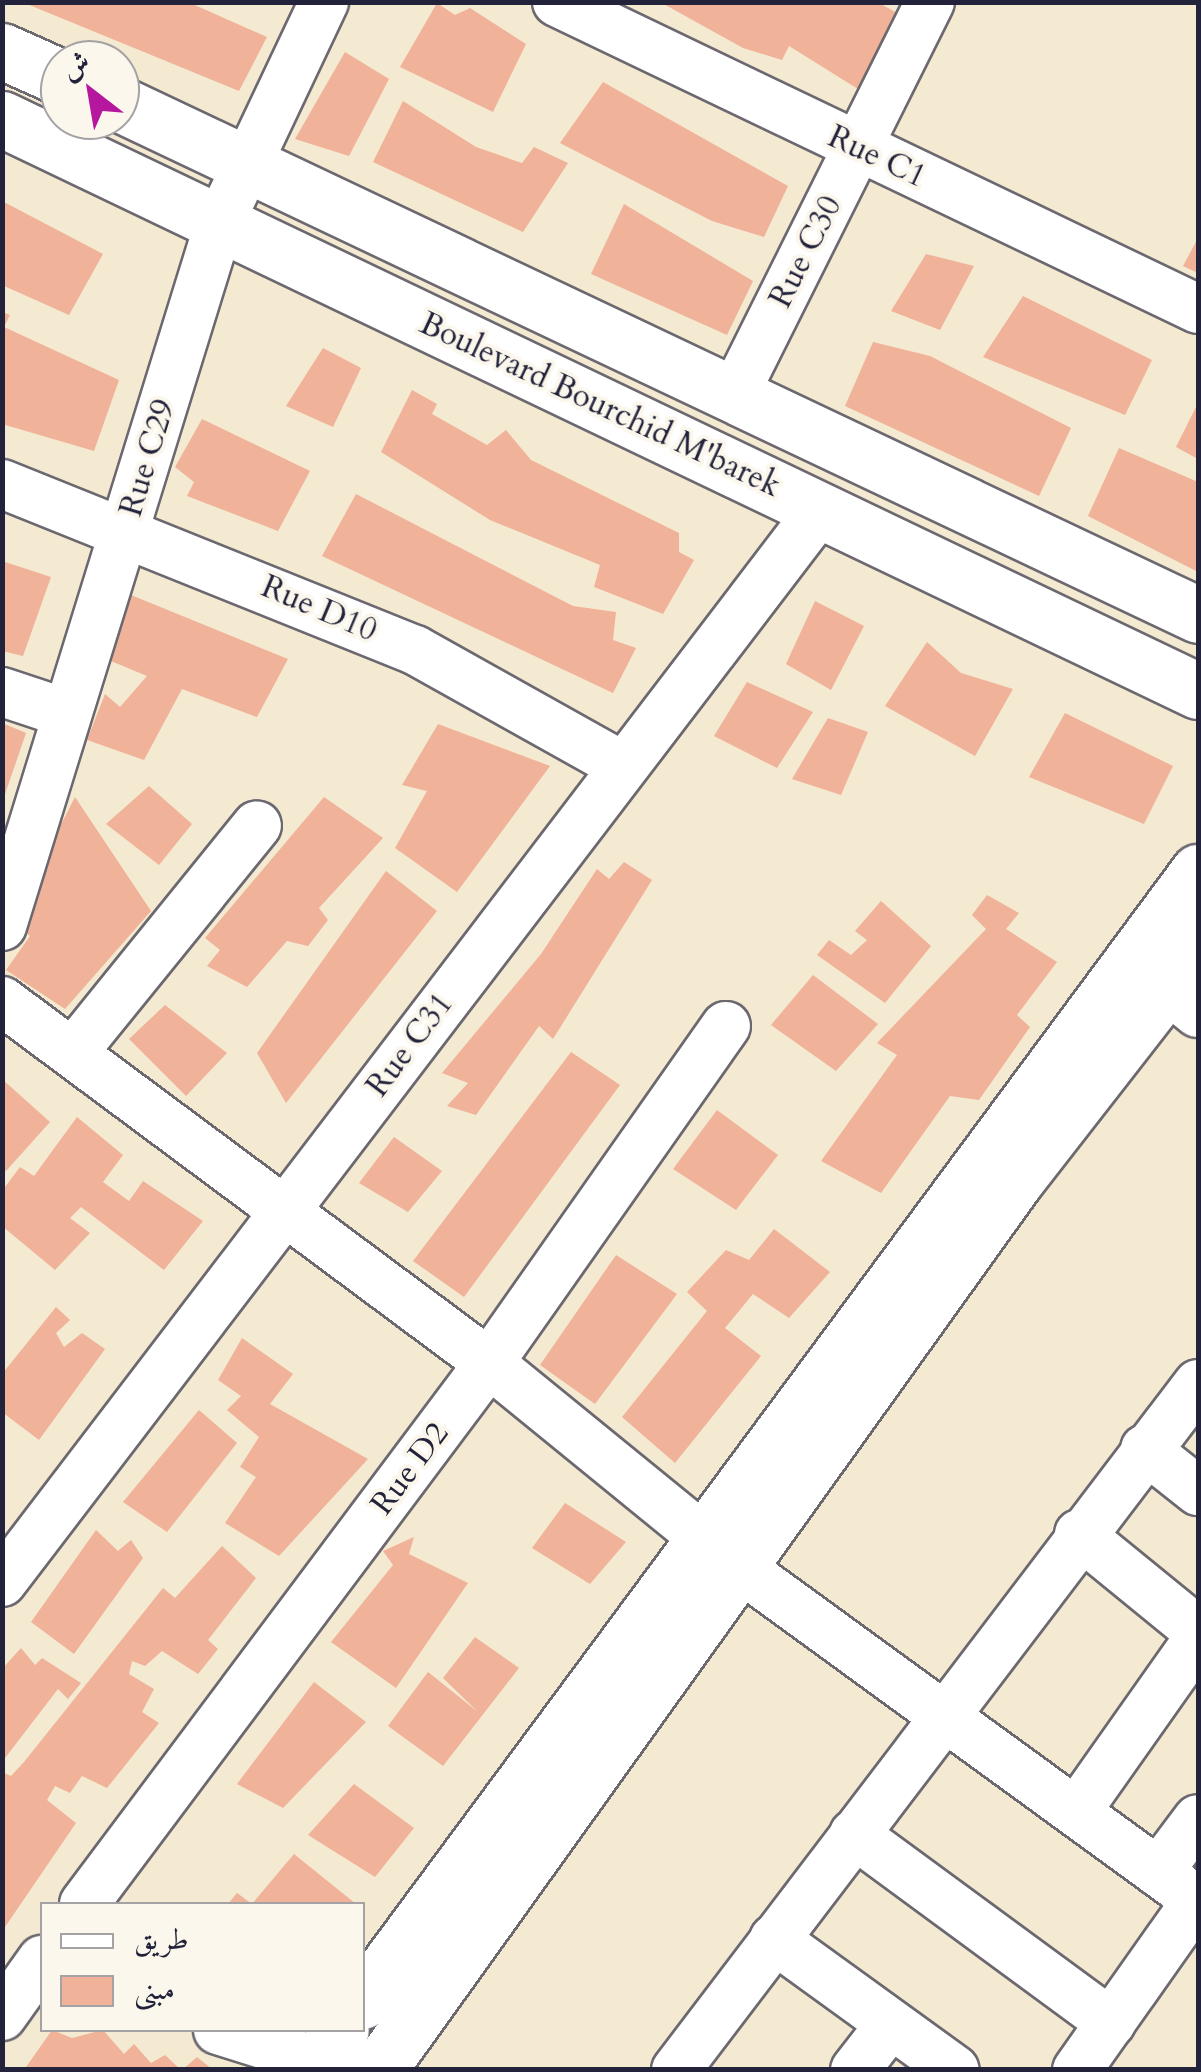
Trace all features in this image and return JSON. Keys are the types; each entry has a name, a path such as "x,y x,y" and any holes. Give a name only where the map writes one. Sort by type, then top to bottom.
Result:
{"main road":[{"path":"2,51 40,68"},
{"name":"Boulevard Bourchid M'barek","path":"140,113 1198,615"},
{"name":"Boulevard Bourchid M'barek","path":"2,119 1198,691"},
{"path":"800,500 808,428"},
{"path":"378,2070 724,1554 1198,872"},
{"path":"365,1997 724,1554 1016,1180 1188,982"}],"street":[{"name":"Rue C29","path":"2,926 219,224 324,2"},
{"name":"Rue C1","path":"557,2 858,150 1198,308"},
{"name":"Rue C30","path":"734,393 930,2"},
{"name":"Rue D10","path":"2,484 127,528 415,650 621,765"},
{"name":"Rue C31","path":"2,1582 621,765 800,500"},
{"path":"2,692 65,713"},
{"path":"75,1050 257,825"},
{"path":"2,1001 75,1050 283,1214 489,1363 724,1554 1198,1901 1077,2070"},
{"name":"Rue D2","path":"85,1902 489,1363 726,1026"},
{"path":"676,2070 1079,1534 1198,1384"},
{"path":"1145,1449 1198,1491"},
{"path":"1079,1534 1198,1631"},
{"path":"1076,1812 1198,1639"},
{"path":"1158,1872 1198,1819"},
{"path":"854,1834 1110,2022"},
{"path":"774,1938 955,2070"},
{"path":"855,2070 890,2025"},
{"path":"227,2032 330,2056"}],"building":[{"path":"22,2 188,2 267,37 239,91 140,50 140,40 115,40"},
{"path":"660,2 877,2 901,15 858,89 789,46 782,60 743,48"},
{"path":"437,3 455,15 470,8 526,44 493,112 400,67"},
{"path":"345,52 389,79 349,156 295,139"},
{"path":"603,82 788,186 764,237 712,221 560,143"},
{"path":"403,101 476,147 522,163 534,147 568,163 523,232 373,162"},
{"path":"2,201 103,254 69,315 2,285"},
{"path":"624,204 753,281 727,335 591,274"},
{"path":"1198,238 1198,273 1183,266"},
{"path":"926,254 974,266 940,330 891,311"},
{"path":"1023,296 1152,360 1125,415 983,357"},
{"path":"2,312 10,315 4,327 119,380 94,451 2,424"},
{"path":"873,342 930,356 1071,428 1039,496 845,406"},
{"path":"323,348 361,368 333,427 286,406"},
{"path":"412,390 437,404 432,414 487,445 506,430 531,460 679,533 679,552 694,560 663,614 594,587 600,565 490,520 381,452"},
{"path":"1198,403 1198,459 1176,447"},
{"path":"202,419 310,471 278,531 187,496 194,482 175,467"},
{"path":"1119,448 1198,482 1198,572 1088,516"},
{"path":"356,494 573,606 616,612 613,640 636,648 613,693 322,556"},
{"path":"2,561 51,577 23,656 2,651"},
{"path":"131,595 288,659 257,717 182,689 144,760 87,740 105,694 120,707 147,676 106,659"},
{"path":"815,601 864,626 831,690 786,664"},
{"path":"927,642 961,673 1013,689 975,756 885,706"},
{"path":"747,682 813,712 777,768 714,736"},
{"path":"1065,713 1173,766 1144,824 1029,777"},
{"path":"828,718 868,732 841,795 792,779"},
{"path":"2,723 26,733 3,800 2,800"},
{"path":"438,724 550,766 457,892 395,848 427,791 402,785"},
{"path":"149,786 192,824 159,865 106,824"},
{"path":"75,797 151,911 65,1009 6,970 30,936 12,921"},
{"path":"324,797 383,838 319,908 328,920 308,946 287,941 247,987 207,966 220,950 205,938"},
{"path":"624,862 652,880 553,1039 539,1026 476,1115 447,1106 468,1083 442,1073 541,954 597,869 609,879"},
{"path":"386,871 437,911 286,1103 257,1053"},
{"path":"987,895 1019,913 1006,929 1057,962 1017,1015 1030,1027 979,1100 950,1096 881,1193 821,1161 897,1055 877,1043 986,929 972,915"},
{"path":"881,901 931,946 885,1003 817,955 829,940 851,955 867,940 855,931"},
{"path":"813,975 878,1024 836,1071 771,1025"},
{"path":"165,1005 227,1053 186,1096 129,1039"},
{"path":"571,1052 620,1085 464,1297 413,1261"},
{"path":"2,1079 50,1122 6,1171 2,1168"},
{"path":"717,1110 778,1155 736,1210 673,1169"},
{"path":"77,1117 123,1155 103,1182 129,1201 143,1181 203,1221 164,1270 81,1207 70,1218 90,1233 55,1270 2,1226 2,1191 20,1167 34,1176"},
{"path":"394,1137 442,1171 408,1212 359,1183"},
{"path":"774,1229 830,1272 789,1318 753,1294 725,1328 761,1356 675,1463 622,1417 707,1311 687,1292 726,1250 749,1260"},
{"path":"616,1255 677,1294 595,1404 540,1365"},
{"path":"56,1307 70,1320 56,1333 64,1347 82,1333 105,1349 39,1440 2,1412 2,1374"},
{"path":"242,1338 293,1374 270,1404 368,1459 279,1556 225,1523 256,1477 240,1467 259,1437 227,1410 241,1396 218,1380"},
{"path":"199,1410 237,1443 167,1532 123,1502"},
{"path":"565,1503 626,1542 590,1584 532,1548"},
{"path":"96,1530 118,1551 131,1540 143,1558 74,1654 31,1622"},
{"path":"414,1537 409,1554 468,1583 396,1688 331,1642 393,1565 383,1551"},
{"path":"222,1546 256,1578 208,1640 218,1649 198,1674 162,1651 145,1666 132,1661 129,1674 154,1689 142,1712 159,1723 107,1788 82,1776 70,1793 55,1786 47,1800 76,1823 5,1927 2,1772 11,1776 24,1762 163,1588 175,1598"},
{"path":"475,1637 519,1668 443,1766 388,1726 428,1672 478,1712 443,1678"},
{"path":"21,1648 35,1665 42,1658 81,1683 68,1699 58,1689 2,1762 2,1669"},
{"path":"314,1682 366,1722 283,1808 237,1784"},
{"path":"354,1784 414,1828 375,1877 308,1835"},
{"path":"294,1854 354,1902 254,1902"},
{"path":"237,1893 249,1902 230,1902"},
{"path":"51,2032 72,2038 105,2032 124,2054 134,2044 151,2063 165,2055 181,2070 24,2070"},
{"path":"197,2057 213,2070 182,2070"}]}
